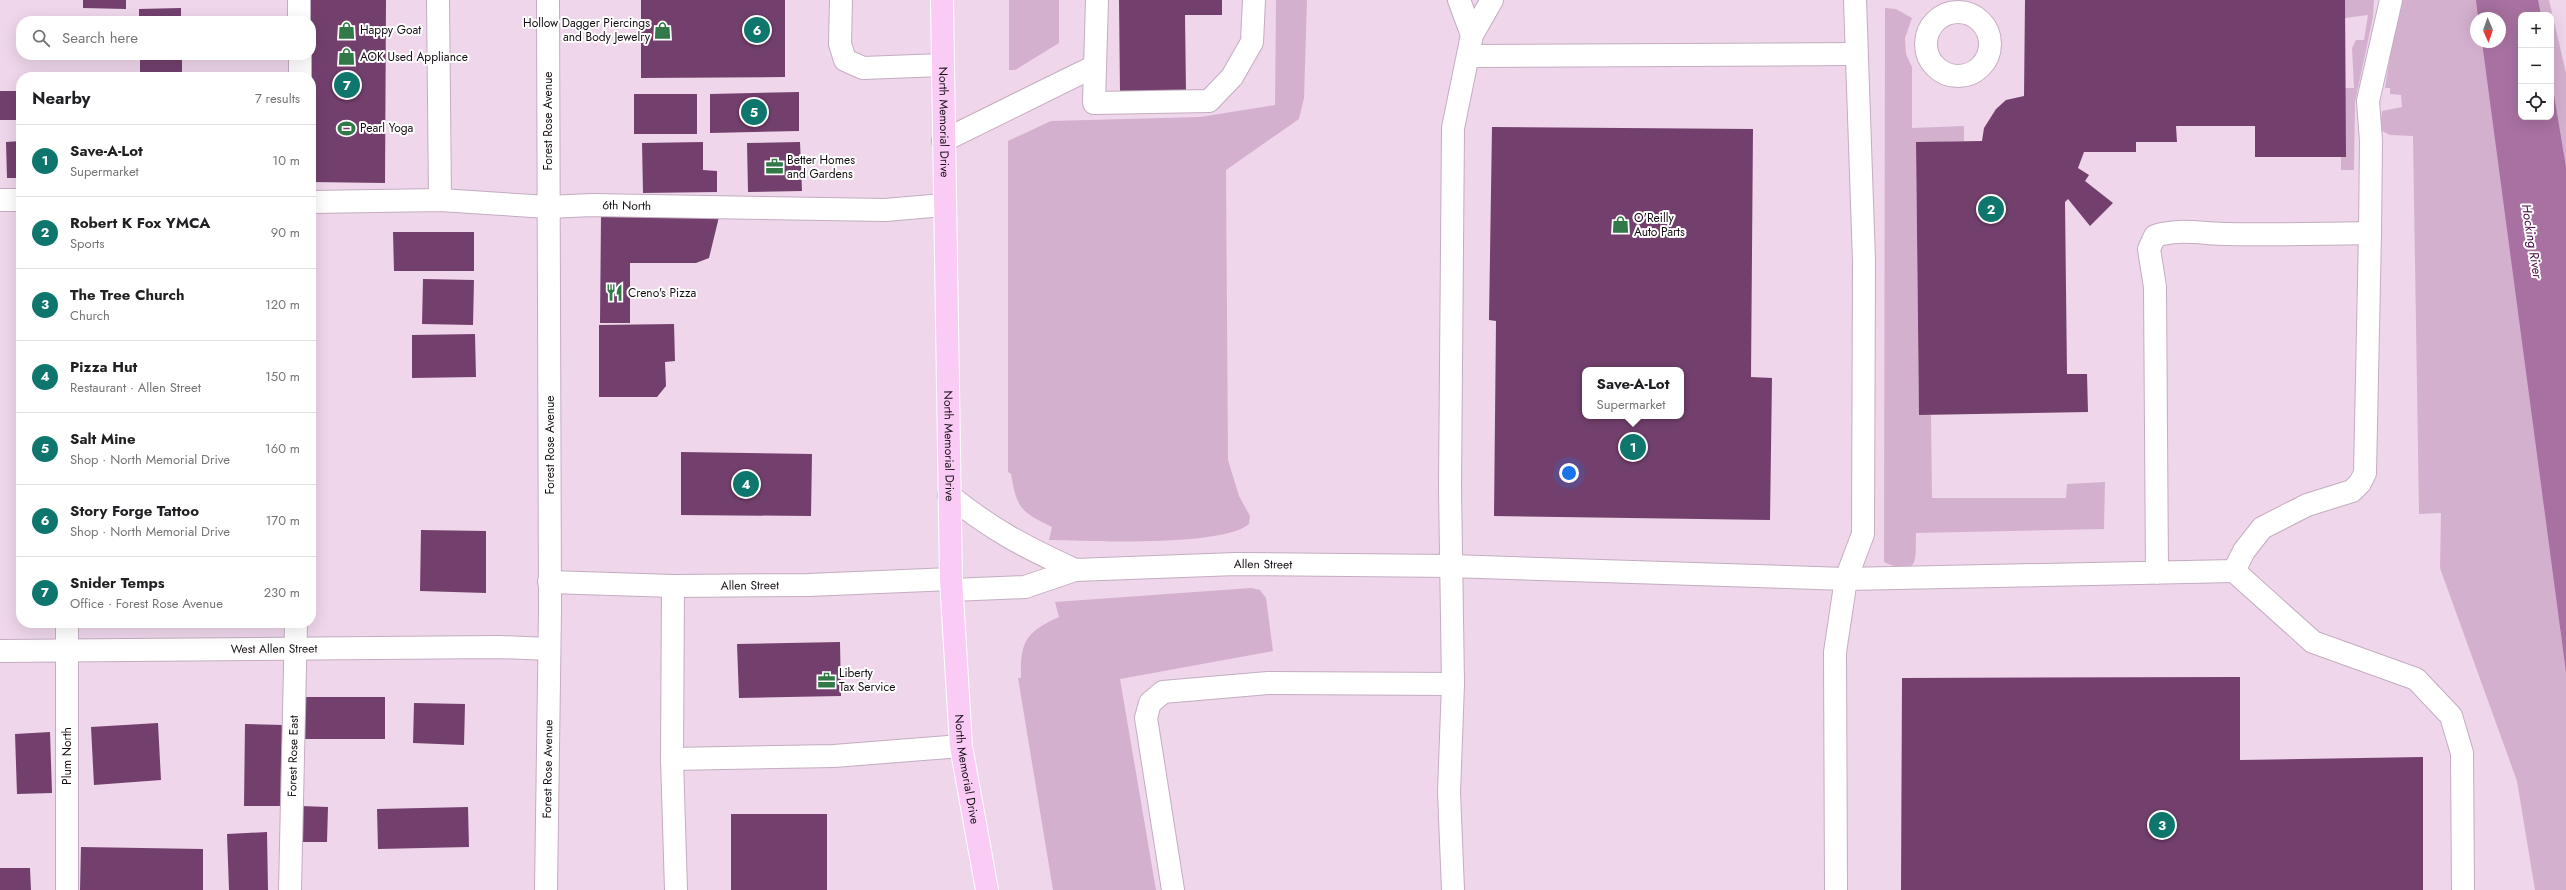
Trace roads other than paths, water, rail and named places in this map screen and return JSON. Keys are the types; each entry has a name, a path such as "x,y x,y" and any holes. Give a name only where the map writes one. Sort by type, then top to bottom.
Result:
{"main road":[{"name":"North Memorial Drive","path":"942,0 943,205 951,585 961,746 987,890"}],"street":[{"path":"299,0 299,16"},
{"path":"438,0 440,200"},
{"name":"Forest Rose Avenue","path":"546,890 549,649 548,0"},
{"path":"840,0 840,44 845,60 852,65 863,68 942,65"},
{"path":"1097,0 1094,103 1209,101 1232,77 1252,42 1254,0"},
{"path":"1459,0 1472,34"},
{"path":"1453,890 1449,792 1453,684 1450,487 1453,128 1455,109 1469,56 1472,34 1492,0"},
{"path":"1836,890 1835,652 1846,579 1863,534 1864,260 1855,0"},
{"path":"2391,0 2368,101 2371,140 2365,473 2360,483 2352,491 2307,505 2262,528 2244,551 2234,571 2313,642 2416,679 2451,716 2462,753 2463,890"},
{"path":"1469,56 1856,54"},
{"path":"300,60 300,72"},
{"path":"943,140 1095,66"},
{"path":"0,200 16,200"},
{"name":"6th North","path":"316,202 440,200 548,207 592,205 885,210 943,205"},
{"path":"2157,573 2156,287 2149,249 2155,236 2169,231 2183,233 2260,234 2370,233"},
{"name":"Allen Street","path":"949,495 982,522 1021,546 1075,570"},
{"name":"Allen Street","path":"549,582 672,586 951,585 1025,587 1075,570 1236,564 1451,566 1846,579 2234,571"},
{"path":"672,586 672,759 676,890"},
{"name":"Plum North","path":"67,628 67,890"},
{"name":"Forest Rose East","path":"290,890 296,628"},
{"name":"West Allen Street","path":"0,651 499,647 549,649"},
{"path":"1173,890 1146,718 1150,703 1163,692 1268,683 1453,684"},
{"path":"672,759 834,756 961,746"}],"water":[{"name":"Hocking River","path":"2476,0 2538,0 2540,12 2518,12 2518,120 2554,120 2554,95 2566,167 2566,672 2483,48 2506,48 2506,12 2477,12"}],"place":[{"name":"Happy Goat","path":"347,30"},
{"name":"Hollow Dagger Piercings and Body Jewelry","path":"663,30"},
{"name":"Story Forge Tattoo","path":"757,30"},
{"name":"AOK Used Appliance","path":"347,57"},
{"name":"Snider Temps","path":"347,85"},
{"name":"Salt Mine","path":"754,112"},
{"name":"Pearl Yoga","path":"347,128"},
{"name":"Better Homes and Gardens","path":"774,167"},
{"name":"Robert K Fox YMCA","path":"1991,209"},
{"name":"O'Reilly Auto Parts","path":"1621,225"},
{"name":"Creno's Pizza","path":"615,293"},
{"name":"Save-A-Lot","path":"1633,447"},
{"name":"Pizza Hut","path":"746,484"},
{"name":"Liberty Tax Service","path":"826,680"},
{"name":"The Tree Church","path":"2162,825"}]}
